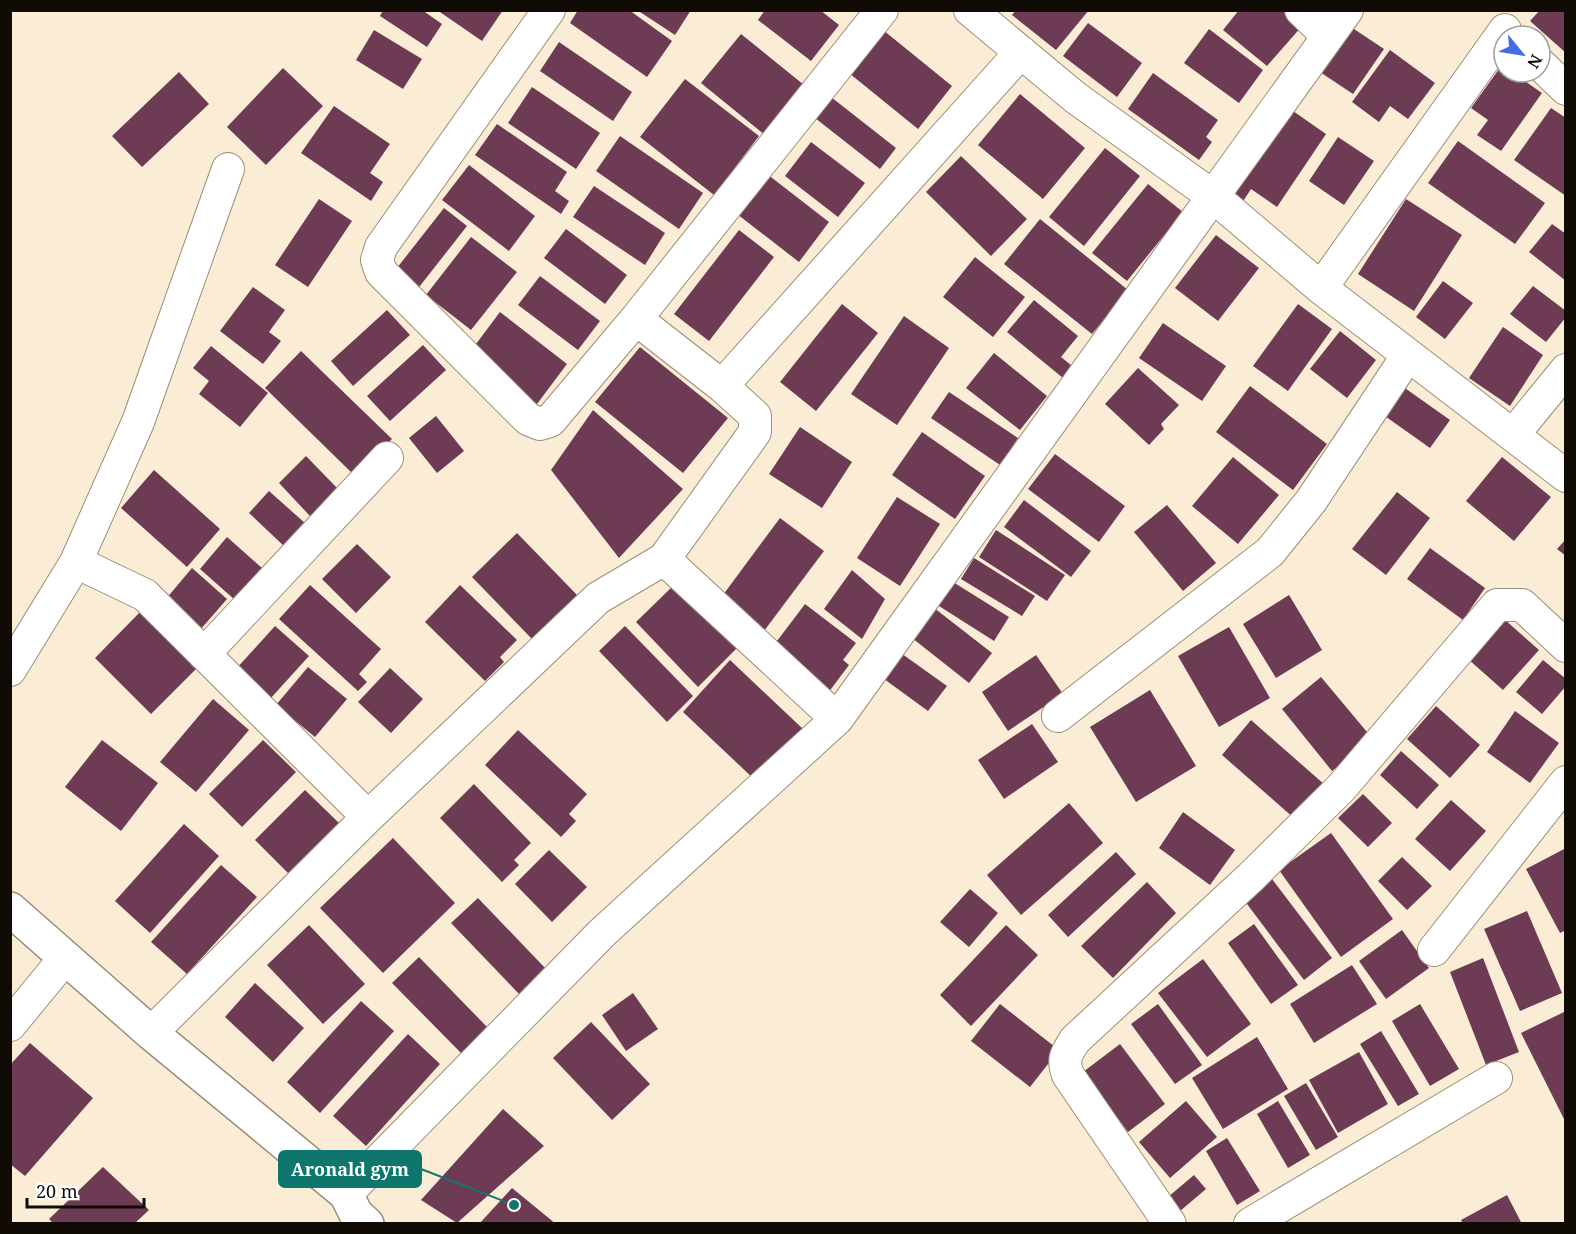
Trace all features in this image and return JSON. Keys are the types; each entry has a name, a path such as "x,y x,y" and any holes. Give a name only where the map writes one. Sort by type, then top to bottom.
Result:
{"street":[{"path":"549,10 381,247 377,260 381,272 528,419 540,424 550,421 636,319 882,10"},
{"path":"970,10 1076,98 1214,197 1321,288 1566,476"},
{"path":"1301,10 1328,36"},
{"path":"346,1194 602,933 837,719 1347,10"},
{"path":"1321,288 1492,38"},
{"path":"722,386 1021,52"},
{"path":"1552,76 1566,89"},
{"path":"10,670 76,562 138,422 228,169"},
{"path":"151,1033 368,817 598,598 664,559 755,432 755,416 722,386 636,319"},
{"path":"1058,716 1270,552 1311,501 1408,355"},
{"path":"1513,435 1566,370"},
{"path":"204,654 387,458"},
{"path":"664,559 837,719"},
{"path":"76,562 145,595 368,817"},
{"path":"1170,1224 1068,1075 1064,1063 1075,1040 1251,877 1341,788 1497,605 1522,605 1566,646"},
{"path":"1434,950 1566,782"},
{"path":"10,909 151,1033 346,1194 356,1214 367,1224"},
{"path":"10,1025 65,958"},
{"path":"1250,1224 1496,1078"}],"building":[{"path":"383,10 422,10 442,24 427,47 380,16"},
{"path":"437,10 503,10 482,41"},
{"path":"578,10 629,10 672,41 647,77 570,23"},
{"path":"637,10 691,10 675,35"},
{"path":"765,10 820,10 839,25 811,61 758,20"},
{"path":"1016,10 1089,10 1056,50 1012,15"},
{"path":"1239,10 1286,10 1303,25 1267,66 1223,30"},
{"path":"1540,10 1566,10 1566,53 1552,41 1552,24 1533,24 1530,21"},
{"path":"1088,23 1142,63 1117,97 1063,56"},
{"path":"1345,23 1384,49 1353,94 1314,68"},
{"path":"1209,29 1263,70 1239,103 1184,63"},
{"path":"374,30 422,59 403,89 356,60"},
{"path":"883,30 952,86 918,129 849,73"},
{"path":"741,34 804,85 765,135 701,83"},
{"path":"559,42 632,92 613,121 540,71"},
{"path":"1390,50 1435,83 1408,119 1390,106 1379,122 1352,102"},
{"path":"283,68 323,106 266,165 227,127"},
{"path":"179,72 209,104 142,167 112,136"},
{"path":"1153,73 1218,120 1206,137 1212,142 1199,160 1128,109"},
{"path":"685,79 759,136 714,195 640,137"},
{"path":"1492,79 1492,84 1529,84 1542,93 1501,151 1477,135 1488,120 1471,108"},
{"path":"532,87 600,133 576,169 508,123"},
{"path":"1020,94 1085,148 1043,199 978,145"},
{"path":"831,97 896,148 880,169 815,118"},
{"path":"1283,104 1326,134 1277,207 1251,189 1238,209 1221,197"},
{"path":"334,106 390,144 370,173 383,182 371,201 301,153"},
{"path":"1551,108 1566,118 1566,196 1514,160"},
{"path":"497,124 567,172 555,191 569,201 561,214 475,155"},
{"path":"620,136 703,193 679,229 596,171"},
{"path":"1338,137 1374,161 1344,205 1309,181"},
{"path":"1458,141 1545,203 1515,244 1428,183"},
{"path":"811,142 865,183 838,217 785,176"},
{"path":"1105,148 1140,176 1084,246 1049,217"},
{"path":"961,156 1027,219 991,256 926,192"},
{"path":"469,165 535,216 509,251 442,200"},
{"path":"767,174 829,222 799,262 737,214"},
{"path":"1148,184 1183,212 1127,281 1092,253"},
{"path":"594,186 665,233 645,265 573,217"},
{"path":"319,199 352,221 308,287 275,265"},
{"path":"1406,199 1462,235 1414,311 1358,274"},
{"path":"444,208 467,226 416,291 393,273"},
{"path":"1040,219 1128,290 1092,334 1004,264"},
{"path":"1552,224 1566,234 1566,281 1529,252"},
{"path":"566,229 627,275 605,304 544,258"},
{"path":"739,230 774,257 709,341 674,314"},
{"path":"1216,235 1259,268 1218,321 1175,288"},
{"path":"471,237 517,272 471,330 426,295"},
{"path":"975,257 1025,297 993,337 943,297"},
{"path":"540,276 600,321 578,350 518,305"},
{"path":"1443,281 1473,303 1445,339 1416,317"},
{"path":"1533,286 1566,311 1566,317 1546,342 1510,314"},
{"path":"253,287 285,310 269,332 281,341 263,364 220,331"},
{"path":"1034,300 1078,336 1061,357 1072,366 1063,378 1007,332"},
{"path":"842,304 878,333 816,411 780,382"},
{"path":"1298,304 1332,329 1288,391 1253,366"},
{"path":"387,310 410,335 353,386 331,361"},
{"path":"500,312 567,364 537,404 470,352"},
{"path":"904,316 949,348 897,425 851,394"},
{"path":"1163,323 1226,366 1202,401 1139,358"},
{"path":"1503,327 1543,355 1510,406 1469,378"},
{"path":"1340,331 1376,360 1347,398 1310,369"},
{"path":"423,345 446,370 390,421 367,396"},
{"path":"211,346 268,393 240,427 199,394 209,381 193,368"},
{"path":"640,347 728,418 683,473 595,402"},
{"path":"301,351 392,439 356,477 265,388"},
{"path":"994,353 1047,396 1020,430 966,388"},
{"path":"1138,368 1179,405 1161,424 1164,429 1149,445 1105,404"},
{"path":"1250,386 1327,444 1293,490 1216,432"},
{"path":"1402,386 1450,420 1430,448 1382,414"},
{"path":"949,392 1018,438 1000,465 931,418"},
{"path":"593,410 683,489 619,558 551,470"},
{"path":"436,416 464,451 437,473 409,438"},
{"path":"800,427 852,462 822,508 769,474"},
{"path":"922,432 985,476 955,519 892,475"},
{"path":"1055,454 1125,506 1099,542 1028,489"},
{"path":"306,456 338,489 310,516 279,483"},
{"path":"1233,457 1279,495 1238,544 1192,506"},
{"path":"1502,457 1551,497 1514,541 1466,501"},
{"path":"154,470 220,529 187,567 121,508"},
{"path":"269,491 306,524 285,547 249,513"},
{"path":"1397,492 1430,518 1386,575 1352,549"},
{"path":"897,497 940,524 900,586 857,558"},
{"path":"1024,500 1091,551 1071,577 1004,527"},
{"path":"1167,505 1216,563 1183,591 1134,532"},
{"path":"780,518 824,551 764,631 720,599"},
{"path":"996,530 1065,575 1047,601 979,557"},
{"path":"517,533 577,595 532,639 472,577"},
{"path":"227,537 262,568 235,600 200,569"},
{"path":"1566,539 1566,556 1557,549"},
{"path":"357,544 391,577 356,613 322,579"},
{"path":"1430,548 1485,588 1463,620 1407,579"},
{"path":"974,558 1035,596 1022,616 961,579"},
{"path":"192,568 227,599 200,630 165,600"},
{"path":"852,570 885,599 862,639 824,609"},
{"path":"953,582 1009,617 994,641 939,606"},
{"path":"676,583 738,647 698,687 636,622"},
{"path":"310,585 381,649 359,674 367,682 358,691 279,619"},
{"path":"460,585 517,640 500,657 504,662 485,681 425,622"},
{"path":"1289,595 1322,650 1276,678 1243,624"},
{"path":"805,604 856,643 843,660 849,665 828,693 771,649"},
{"path":"929,604 992,653 969,683 907,634"},
{"path":"143,609 200,665 151,714 95,658"},
{"path":"1504,619 1539,650 1503,690 1468,659"},
{"path":"275,626 309,656 270,699 236,669"},
{"path":"625,626 693,696 667,722 599,651"},
{"path":"1229,627 1270,698 1219,727 1178,656"},
{"path":"898,651 947,686 928,711 880,676"},
{"path":"1036,655 1063,694 1008,731 982,692"},
{"path":"730,660 803,729 755,780 683,712"},
{"path":"1543,660 1566,679 1566,686 1542,714 1516,692"},
{"path":"308,667 347,699 315,737 276,705"},
{"path":"390,668 423,699 391,733 358,702"},
{"path":"1321,677 1372,738 1332,771 1282,709"},
{"path":"1150,690 1196,766 1136,802 1090,727"},
{"path":"213,699 249,730 196,792 160,762"},
{"path":"1436,706 1480,745 1450,778 1407,739"},
{"path":"1515,711 1559,743 1530,783 1487,752"},
{"path":"1251,720 1325,785 1295,819 1222,755"},
{"path":"1032,724 1058,762 1004,799 978,760"},
{"path":"518,730 587,794 569,814 576,821 561,837 485,765"},
{"path":"102,740 158,783 121,831 65,787"},
{"path":"263,740 296,772 242,827 209,794"},
{"path":"1401,751 1439,785 1417,809 1380,775"},
{"path":"474,784 531,843 514,860 519,865 502,882 440,818"},
{"path":"305,790 339,823 289,874 255,840"},
{"path":"1363,794 1392,823 1368,847 1338,818"},
{"path":"1451,800 1486,831 1450,871 1415,839"},
{"path":"1069,803 1103,843 1021,915 987,875"},
{"path":"1183,812 1235,850 1210,885 1159,848"},
{"path":"184,824 219,856 150,933 115,901"},
{"path":"1331,833 1393,919 1341,957 1279,870"},
{"path":"393,838 455,903 383,973 320,908"},
{"path":"1566,848 1566,930 1560,933 1526,869"},
{"path":"549,850 587,887 552,922 515,884"},
{"path":"1116,852 1136,874 1068,937 1048,915"},
{"path":"1402,857 1432,886 1407,910 1378,881"},
{"path":"221,865 257,897 187,974 151,942"},
{"path":"1272,879 1332,958 1304,980 1244,900"},
{"path":"1147,882 1176,913 1113,978 1081,946"},
{"path":"970,889 998,913 969,947 940,922"},
{"path":"478,898 546,969 519,994 451,923"},
{"path":"1527,911 1562,993 1520,1011 1484,929"},
{"path":"1254,924 1298,985 1271,1004 1228,943"},
{"path":"309,925 365,984 323,1024 267,965"},
{"path":"1006,925 1038,955 971,1026 940,995"},
{"path":"1402,930 1429,968 1386,999 1359,961"},
{"path":"419,957 488,1028 461,1053 392,983"},
{"path":"1483,958 1519,1052 1486,1065 1450,972"},
{"path":"1203,959 1251,1024 1207,1057 1158,993"},
{"path":"1352,965 1377,1004 1314,1043 1290,1004"},
{"path":"255,983 304,1028 273,1062 225,1017"},
{"path":"633,993 658,1029 626,1051 602,1015"},
{"path":"361,1001 394,1031 320,1113 287,1082"},
{"path":"1000,1004 1059,1050 1030,1087 971,1041"},
{"path":"1158,1004 1202,1065 1175,1084 1131,1024"},
{"path":"1420,1004 1459,1069 1430,1086 1392,1021"},
{"path":"1566,1011 1566,1123 1521,1033"},
{"path":"591,1022 650,1084 612,1120 553,1058"},
{"path":"1381,1031 1419,1094 1398,1106 1360,1044"},
{"path":"408,1034 440,1064 366,1146 333,1116"},
{"path":"1257,1037 1288,1089 1223,1129 1192,1078"},
{"path":"30,1043 93,1098 25,1176 10,1164 10,1065"},
{"path":"1120,1044 1165,1104 1128,1132 1083,1072"},
{"path":"1359,1052 1388,1104 1338,1133 1309,1080"},
{"path":"1306,1083 1338,1137 1316,1150 1284,1096"},
{"path":"1186,1101 1217,1137 1170,1178 1139,1142"},
{"path":"1278,1101 1310,1155 1288,1168 1257,1114"},
{"path":"503,1109 544,1146 457,1223 421,1200"},
{"path":"1227,1138 1260,1191 1237,1205 1206,1151"},
{"path":"103,1167 149,1210 134,1224 54,1224 49,1219"},
{"path":"1194,1175 1206,1189 1173,1217 1161,1203"},
{"path":"512,1188 556,1224 479,1224"},
{"path":"1507,1195 1522,1224 1463,1224 1461,1220"}],"place":[{"name":"Aronald gym","path":"514,1205"}]}
